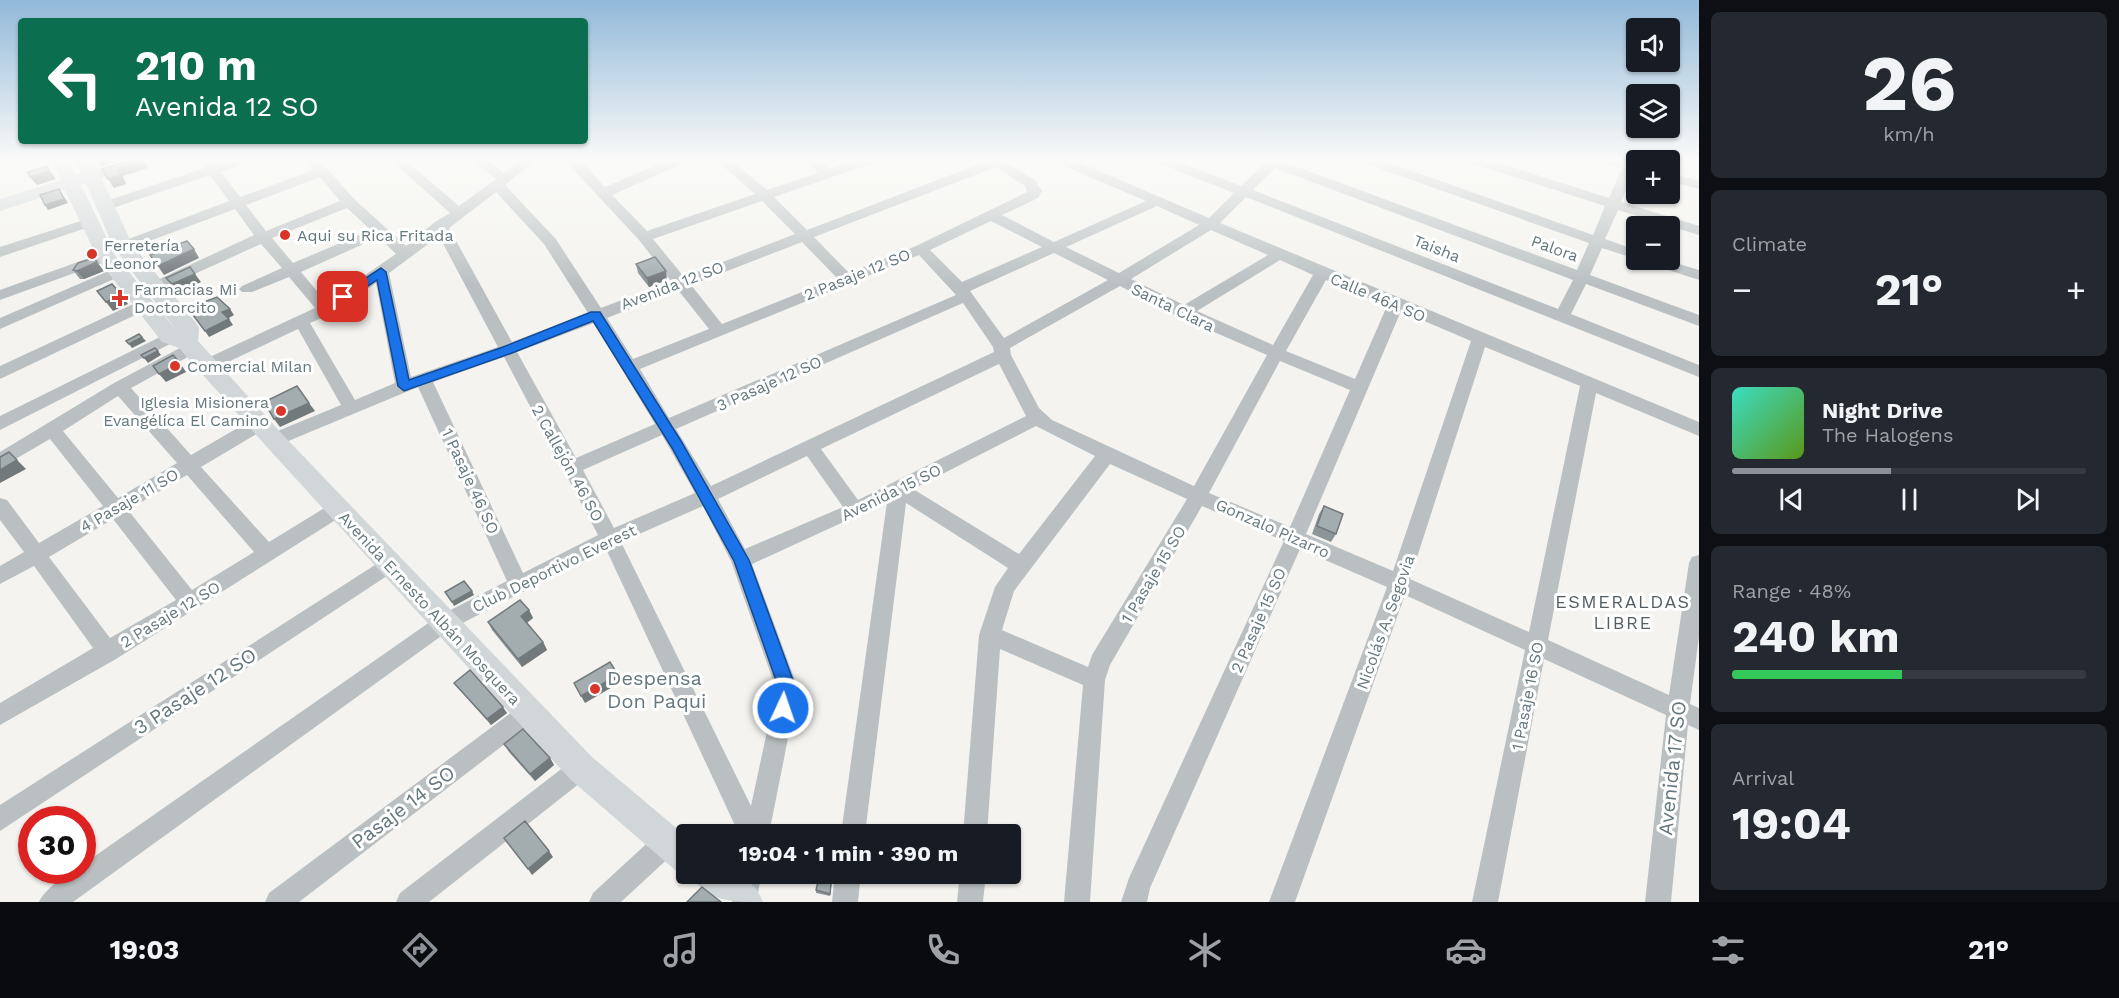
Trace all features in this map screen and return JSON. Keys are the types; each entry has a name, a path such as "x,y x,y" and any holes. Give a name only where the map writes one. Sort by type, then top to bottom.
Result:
{"street":[{"name":"Avenida Ernesto Albán Mosquera","path":"80,201 90,222 116,258 144,304 207,365 266,432 581,768 676,850"},
{"name":"Avenida Ernesto Albán Mosquera","path":"103,201 116,258 156,286 188,328 182,343"},
{"path":"105,206 117,201"},
{"path":"444,201 457,212"},
{"path":"207,365 325,310 381,272 473,201"},
{"path":"516,201 550,241 630,367 707,496 741,560 785,683 783,708 759,824"},
{"path":"609,201 644,237 718,330"},
{"path":"644,237 747,201"},
{"path":"770,201 846,278"},
{"name":"Avenida 12 SO","path":"266,432 351,408 891,201"},
{"name":"2 Pasaje 12 SO","path":"630,367 921,249 1024,201"},
{"name":"Calle 46A SO","path":"1158,201 1279,255 1699,429"},
{"name":"3 Pasaje 12 SO","path":"570,468 666,428 963,292 1053,247 1158,201"},
{"name":"Club Deportivo Everest","path":"52,902 444,623 518,583 610,538 707,496 810,447 1002,351 1211,224 1233,201"},
{"name":"Taisha","path":"1271,201 1699,371"},
{"name":"Palora","path":"1380,201 1699,321"},
{"path":"1483,201 1626,252"},
{"path":"1600,201 1699,231"},
{"path":"1561,318 1582,277 1614,201"},
{"path":"0,324 116,258 236,202 325,310"},
{"path":"156,286 263,237 349,202 404,253"},
{"name":"Santa Clara","path":"993,216 1183,312 1276,354 1358,387"},
{"path":"0,252 90,222"},
{"name":"2 Callejón 46 SO","path":"440,225 610,538 747,824"},
{"path":"247,289 379,232"},
{"path":"921,249 963,292 1002,351 1037,418"},
{"path":"1183,312 1279,255"},
{"path":"0,295 116,258"},
{"path":"1680,269 1699,275"},
{"path":"381,272 404,386"},
{"name":"1 Pasaje 15 SO","path":"1077,902 1094,680 1100,662 1199,495 1210,471 1322,273"},
{"path":"0,373 144,304"},
{"name":"2 Pasaje 15 SO","path":"1134,902 1138,887 1295,538 1358,387 1396,304"},
{"path":"301,321 351,408"},
{"name":"Nicolás A. Segovia","path":"1282,902 1400,583 1480,339"},
{"path":"0,461 120,387 182,343"},
{"path":"0,424 182,343"},
{"name":"1 Pasaje 46 SO","path":"423,379 518,583"},
{"name":"1 Pasaje 16 SO","path":"1485,902 1589,384"},
{"path":"120,387 267,553"},
{"name":"Gonzalo Pizarro","path":"1037,418 1107,454 1400,583 1699,719"},
{"name":"Avenida 15 SO","path":"741,560 855,510 1037,418"},
{"path":"51,428 190,602"},
{"name":"4 Pasaje 11 SO","path":"0,576 189,465 266,432"},
{"path":"810,447 855,510"},
{"path":"976,824 990,635 1005,587 1107,454"},
{"path":"854,824 898,489 1020,565"},
{"path":"0,505 108,652"},
{"name":"2 Pasaje 12 SO","path":"3,707 108,652 338,509"},
{"name":"Avenida 17 SO","path":"1658,902 1678,710 1699,562"},
{"name":"3 Pasaje 12 SO","path":"0,819 389,564"},
{"path":"990,635 1094,680"},
{"name":"Pasaje 14 SO","path":"278,902 528,712"},
{"path":"409,902 581,768"},
{"path":"602,902 676,852"},
{"path":"730,884 746,892"},
{"path":"845,902 847,884"},
{"path":"970,902 972,884"}],"building":[{"path":"43,201 57,201 45,205"},
{"path":"187,241 194,249 158,266 150,255"},
{"path":"655,257 666,271 647,278 636,264"},
{"path":"94,258 97,262 77,271 73,270 78,263"},
{"path":"190,267 195,274 172,284 166,278"},
{"path":"112,284 122,295 106,302 97,291"},
{"path":"217,297 230,309 222,312 229,319 205,331 193,315 199,312 193,306"},
{"path":"139,334 142,337 129,344 126,341"},
{"path":"155,348 158,351 144,358 141,355"},
{"path":"173,355 180,363 159,374 153,366"},
{"path":"297,386 309,403 274,419 264,402"},
{"path":"9,452 17,460 0,470 0,457"},
{"path":"1324,506 1343,514 1336,534 1317,526"},
{"path":"464,581 472,591 452,602 445,592"},
{"path":"520,600 529,610 521,616 543,642 518,659 488,622"},
{"path":"610,662 618,675 581,696 574,683"},
{"path":"470,670 503,707 487,719 454,683"},
{"path":"523,729 550,758 530,774 504,744"},
{"path":"525,821 549,851 528,869 504,838"},
{"path":"817,884 831,884 830,894 816,890"},
{"path":"702,887 721,902 687,902"}],"place":[{"name":"Aqui su Rica Fritada","path":"285,235"},
{"name":"Ferretería Leonor","path":"92,254"},
{"name":"Farmacias Mi Doctorcito","path":"120,298"},
{"name":"Comercial Milan","path":"175,366"},
{"name":"Iglesia Misionera Evangélíca El Camino","path":"281,411"},
{"name":"Despensa Don Paqui","path":"595,689"}],"district":[{"name":"ESMERALDAS LIBRE","path":"1623,612"}],"route":[{"path":"343,297 381,272 404,386 507,350 596,315 707,496 741,560 785,683 783,708"}]}
